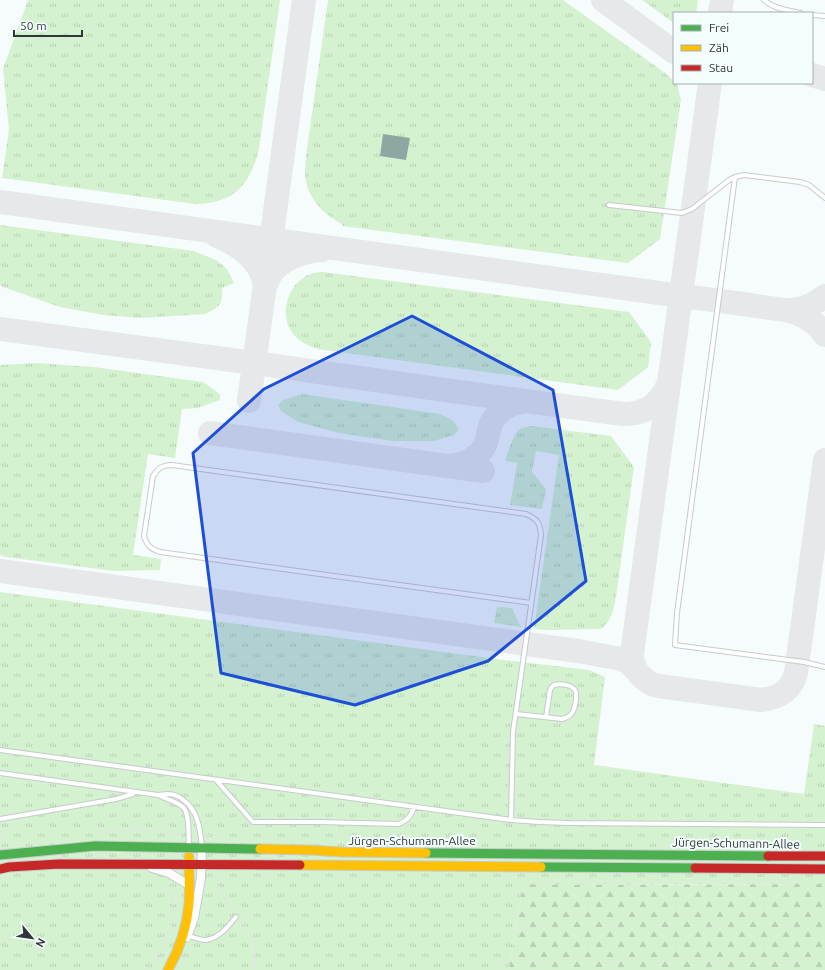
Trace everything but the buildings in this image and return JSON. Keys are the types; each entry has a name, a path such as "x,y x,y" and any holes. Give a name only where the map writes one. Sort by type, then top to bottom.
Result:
{"street":[{"name":"Jürgen-Schumann-Allee","path":"0,855 95,846 350,852 825,856"},
{"path":"185,935 189,903 189,848"},
{"path":"168,970 194,918 202,875 202,848"},
{"name":"Jürgen-Schumann-Allee","path":"0,869 9,867 59,864 190,864 825,869"},
{"name":"Jürgen-Schumann-Allee","path":"138,864 169,873 189,885"}],"lane":[{"path":"764,0 768,4 778,8 796,12"},
{"path":"813,15 825,16"},
{"path":"609,205 682,213 692,209 729,180 734,177 744,175 800,182 809,185 825,198"},
{"path":"734,177 677,613 675,645 797,661 825,667"},
{"path":"511,820 513,740 541,535 540,527 534,517 526,514 172,465 160,467 153,476 144,536 149,547 154,550 531,603"},
{"path":"516,714 562,719 568,718 575,709 575,690 568,686 556,684 552,686 550,690 546,717"},
{"path":"0,750 511,820 568,823 825,826"},
{"path":"0,773 136,793 158,795 167,794 178,796 187,802 193,809 198,821 202,848"},
{"path":"216,780 253,822 399,824 412,815 414,807"},
{"path":"0,818 116,799 136,793"},
{"path":"158,795 176,803 183,808 187,815 189,848"},
{"path":"185,935 206,940 218,936 236,917"}],"path":[{"path":"119,831 119,836"},
{"path":"202,875 212,875 218,877 219,888 222,895 236,917 249,930 254,938 256,956 254,970"},
{"path":"146,970 158,953 171,924 174,909 171,889 175,882"}],"highlighted area":[{"path":"412,316 553,390 586,581 488,661 355,705 221,673 193,453 264,389"}],"green space":[{"path":"28,0 280,0 259,148 256,161 246,182 239,190 230,196 209,203 195,204 2,178 9,130 3,69"},
{"path":"328,0 563,0 665,73 673,80 673,84 677,84 681,100 660,239 628,263 342,226 342,224 322,210 309,191 305,175 306,156"},
{"path":"642,0 698,0 696,12 673,12 673,22"},
{"path":"0,225 194,251 216,260 227,269 234,283 222,288 222,298 220,304 205,314 140,318 103,315 60,307 0,285"},
{"path":"323,272 629,312 651,342 648,367 618,390 317,349 304,343 293,334 288,324 286,310 289,296 296,284 307,276"},
{"path":"36,363 94,367 203,382 220,394 220,400 198,408 182,409 175,458 148,454 133,555 161,559 160,570 115,571 5,557 0,555 0,365"},
{"path":"302,394 440,414 454,422 458,428 458,431 453,435 434,441 393,441 339,433 298,422 281,411 278,405 283,400"},
{"path":"532,426 611,436 634,467 616,597 613,611 608,622 601,629 534,629 559,455 536,451 532,472 546,489 542,509 510,505 517,463 505,461 517,431 521,428"},
{"path":"0,592 503,660 589,670 605,677 594,765 804,794 814,724 825,726 825,884 523,885 509,970 0,970"},
{"path":"497,607 512,608 521,627 494,623"},
{"path":"825,884 825,970 509,970 523,885"}],"taxiway":[{"path":"249,401 304,0"},
{"path":"603,0 673,51"},
{"path":"720,12 722,0"},
{"path":"813,75 825,79"},
{"path":"710,84 632,654 633,663 637,671 646,681 659,686 761,700 779,695 791,685 796,673 825,460"},
{"path":"0,202 784,310 796,313 809,319 825,335"},
{"path":"217,236 233,244 248,255 259,269 265,287 272,272 288,259 308,252 322,250"},
{"path":"785,310 797,310 806,307 825,296"},
{"path":"0,329 623,414 637,413 647,409 662,395 669,382"},
{"path":"450,466 465,463 477,455 485,445 490,426 496,416 504,408 526,401"},
{"path":"210,433 483,471"},
{"path":"0,571 578,651 621,659 628,662 634,668"}],"traffic: fast":[{"path":"0,855 95,846 260,849"},
{"path":"426,853 768,856"},
{"path":"541,867 695,868"}],"traffic: slow":[{"path":"260,849 426,853"},
{"path":"168,970 179,946 188,913 189,857"},
{"path":"300,865 541,867"}],"traffic: jam":[{"path":"768,856 825,856"},
{"path":"0,869 9,867 59,864 300,865"},
{"path":"695,868 825,869"}]}
